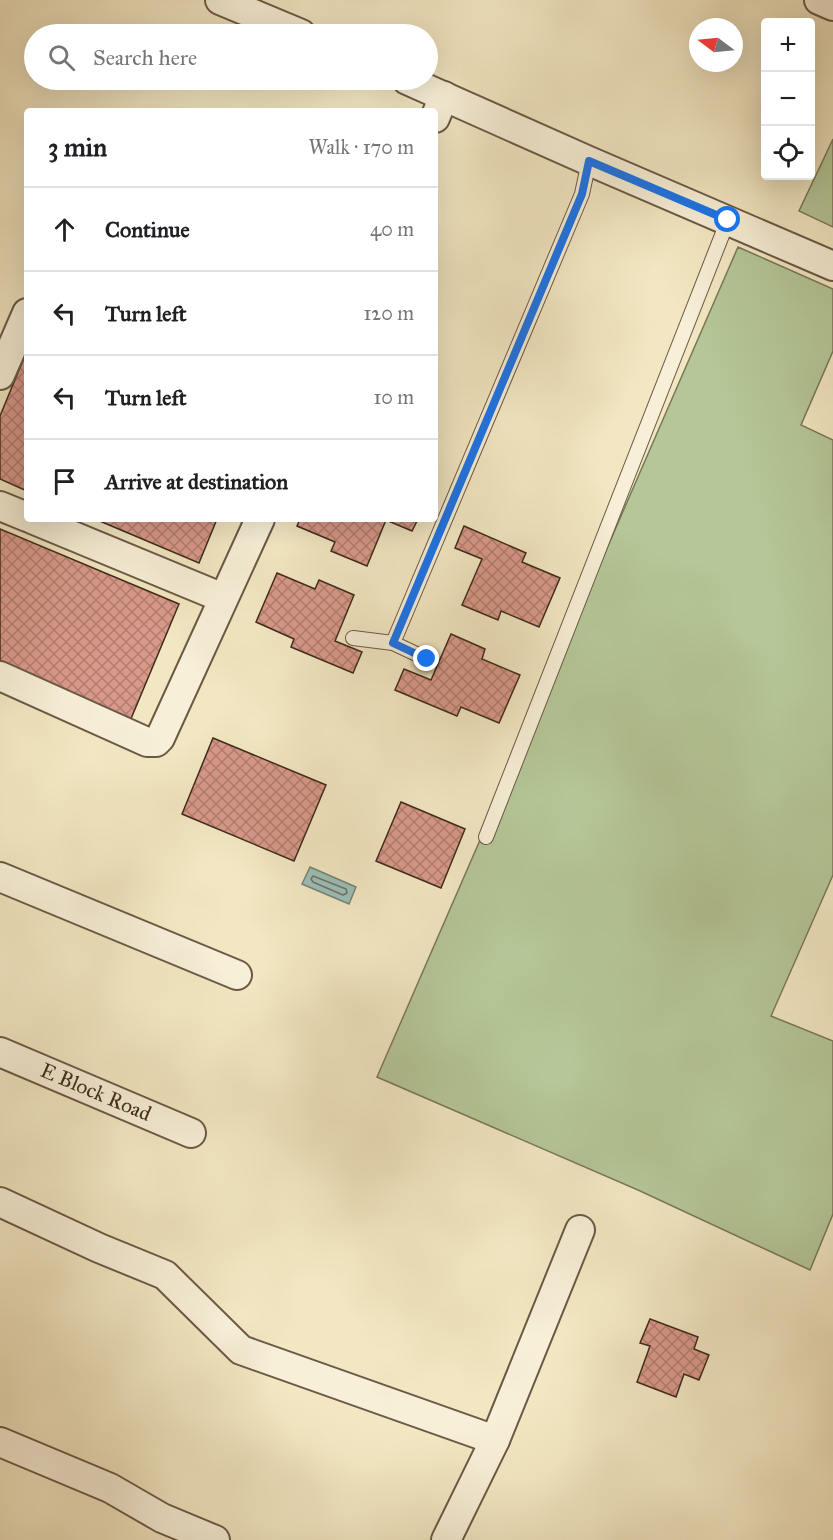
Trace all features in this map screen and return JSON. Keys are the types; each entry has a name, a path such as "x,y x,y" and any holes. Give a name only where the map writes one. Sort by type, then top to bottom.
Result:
{"street":[{"path":"220,0 277,24"},
{"path":"819,0 833,6"},
{"path":"419,90 440,107 589,161 833,266"},
{"path":"0,375 24,325"},
{"path":"0,506 24,516"},
{"path":"39,522 223,598"},
{"path":"0,676 147,742 156,742 160,738 259,522"},
{"path":"0,877 237,975"},
{"name":"E Block Road","path":"0,1052 191,1133"},
{"path":"0,1202 99,1248 165,1275 241,1350 495,1440"},
{"path":"446,1540 495,1440 580,1230"},
{"path":"0,1442 110,1488 198,1537"}],"lane":[{"path":"393,643 582,194 589,161"},
{"path":"486,837 728,220"},
{"path":"353,638 393,643 427,659"}],"green space":[{"path":"833,139 833,227 799,211"},
{"path":"738,247 833,289 833,351 801,425 833,440 833,875 771,1016 833,1041 833,1214 810,1270 638,1190 377,1077"}],"water":[{"path":"310,867 356,887 349,904 302,884"}],"building":[{"path":"24,358 24,490 0,479 0,416"},
{"path":"102,522 216,522 199,563"},
{"path":"299,522 385,522 367,566 331,551 335,542 297,526"},
{"path":"391,522 416,522 412,531"},
{"path":"464,526 526,553 522,562 560,578 539,627 501,611 498,620 462,605 482,559 455,548"},
{"path":"0,529 179,604 130,721 0,667"},
{"path":"277,573 315,589 319,580 354,595 335,641 362,652 353,673 291,647 294,639 256,622"},
{"path":"451,634 485,649 482,659 520,675 499,723 461,707 457,716 395,690 404,669 431,680"},
{"path":"213,738 326,785 294,861 182,814"},
{"path":"401,802 465,829 441,888 376,861"},
{"path":"650,1319 698,1337 694,1349 709,1355 699,1380 684,1374 676,1397 637,1382 650,1346 640,1343"}],"route":[{"path":"427,659 393,643 582,194 589,161 728,220"}]}
